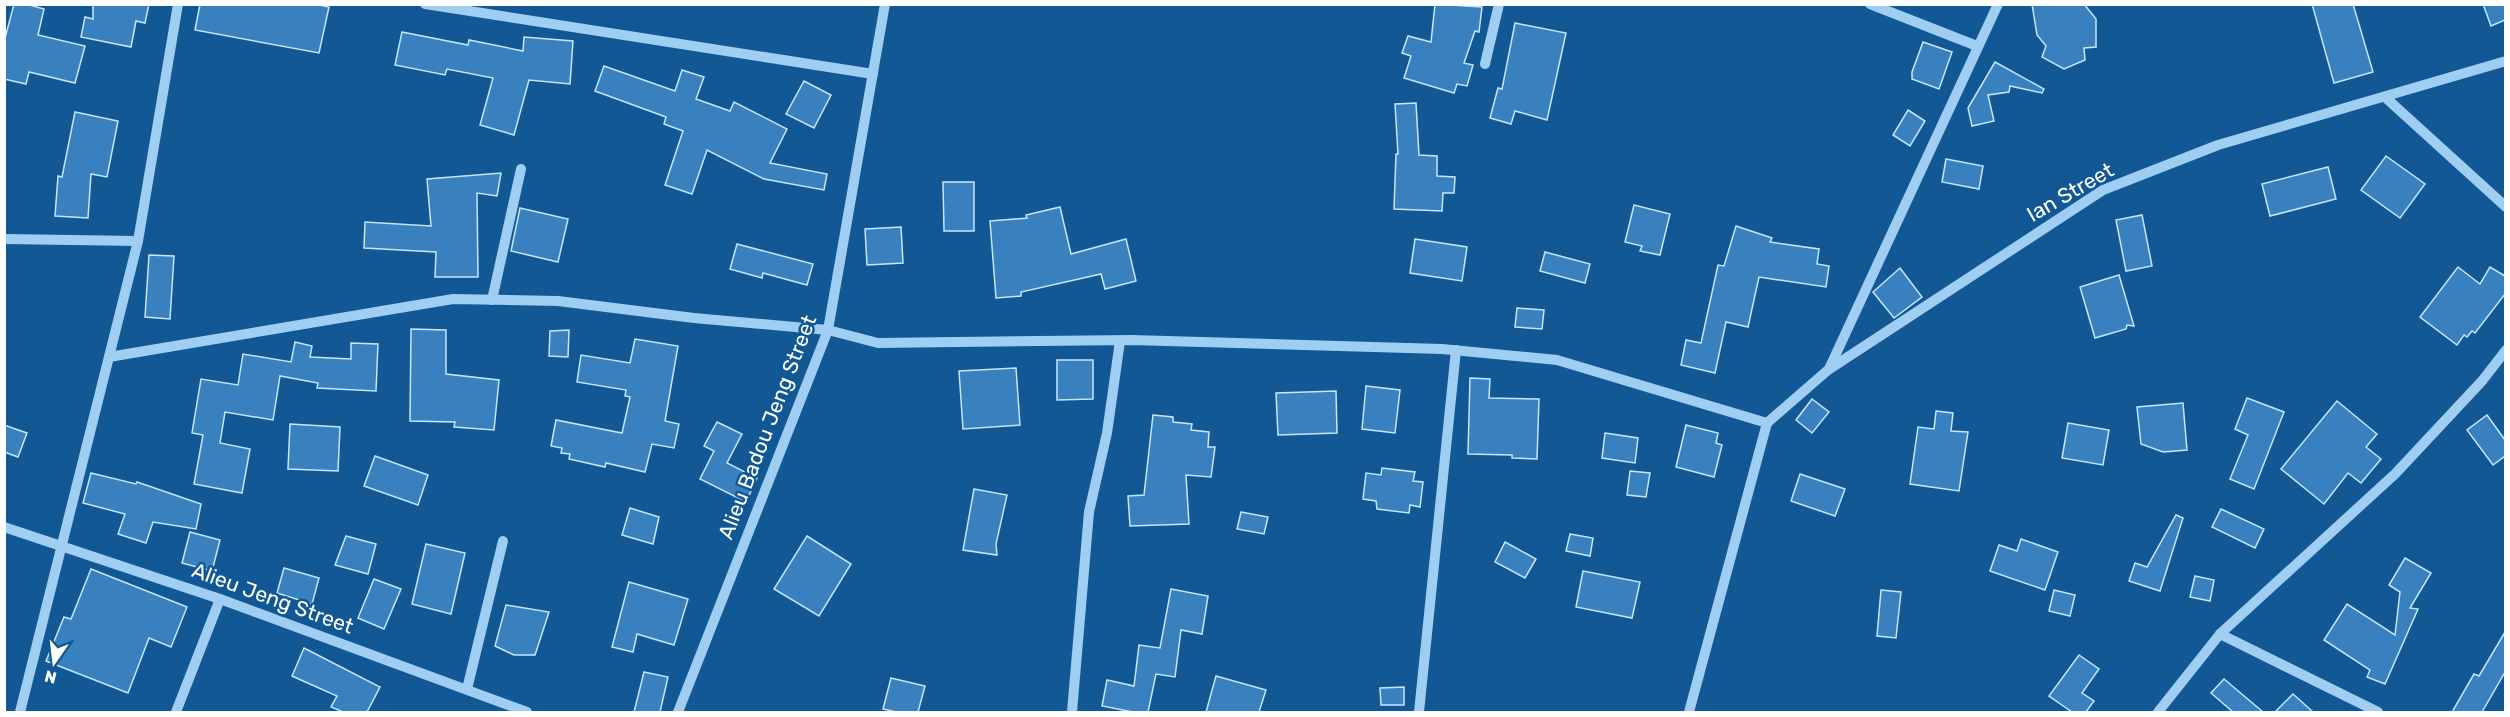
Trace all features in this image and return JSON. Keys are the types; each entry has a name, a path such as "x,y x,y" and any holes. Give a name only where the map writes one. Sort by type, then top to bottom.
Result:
{"street":[{"path":"20,712 138,241 178,4"},
{"path":"425,4 873,74"},
{"name":"Alieu Badou Jeng Street","path":"678,712 828,330 885,4"},
{"path":"1485,64 1498,4"},
{"path":"1870,4 1977,46"},
{"path":"1828,370 1998,4"},
{"name":"Ian Street","path":"1767,423 1828,370 2103,190 2218,145 2505,62"},
{"path":"2386,98 2505,207"},
{"path":"492,300 521,169"},
{"path":"4,239 138,241"},
{"path":"109,357 453,299 558,301 694,318 828,330 878,343 1120,340 1456,350 1557,360 1767,423 1689,712"},
{"path":"1072,712 1089,512 1107,433 1120,340"},
{"path":"1419,712 1456,350"},
{"path":"2158,712 2220,634 2395,474 2482,381 2505,350"},
{"name":"Alieu Jeng Street","path":"4,527 220,599 527,712"},
{"path":"467,689 503,542"},
{"path":"176,712 220,599"},
{"path":"2220,634 2378,712"}],"building":[{"path":"14,4 26,4 44,9 38,35 85,46 75,83 29,72 26,84 4,79 4,42"},
{"path":"93,4 149,4 145,23 136,21 131,47 81,37 85,17 93,19"},
{"path":"200,4 315,4 329,7 319,53 195,30"},
{"path":"1435,4 1482,7 1479,32 1475,31 1464,63 1473,65 1467,86 1457,84 1454,93 1404,78 1411,56 1402,53 1408,36 1431,42"},
{"path":"2032,4 2084,4 2096,19 2096,47 2084,48 2085,60 2064,69 2042,57 2046,46 2037,35"},
{"path":"2312,4 2353,4 2373,72 2334,83"},
{"path":"2483,4 2505,4 2505,20 2491,26"},
{"path":"1515,23 1566,33 1547,120 1515,111 1511,124 1490,118 1498,88 1502,89"},
{"path":"402,32 468,45 469,40 523,51 524,37 573,41 570,84 529,80 514,135 480,125 493,78 447,69 445,75 395,65"},
{"path":"1923,42 1952,52 1939,89 1912,79 1912,72"},
{"path":"1995,62 2044,89 2042,93 2010,86 2009,92 1988,95 1994,121 1972,126 1968,108"},
{"path":"604,66 675,91 682,70 704,77 696,99 730,111 734,102 787,129 770,163 827,174 824,190 764,179 707,150 692,194 665,185 683,131 664,124 666,117 595,91"},
{"path":"804,81 831,95 814,128 786,114"},
{"path":"1416,103 1419,155 1437,156 1437,176 1455,177 1454,193 1443,193 1442,211 1394,209 1396,154 1398,154 1395,104"},
{"path":"1908,110 1925,121 1910,146 1893,135"},
{"path":"75,112 118,121 107,177 91,174 88,218 55,216 58,176 62,177"},
{"path":"2386,156 2425,184 2400,218 2361,190"},
{"path":"1946,159 1983,166 1979,189 1942,182"},
{"path":"2328,167 2336,199 2270,216 2262,184"},
{"path":"501,173 497,196 477,193 478,277 435,277 436,252 364,248 365,222 431,226 427,179"},
{"path":"943,182 974,182 974,231 944,231"},
{"path":"1634,205 1670,214 1660,255 1640,251 1642,246 1625,242"},
{"path":"1060,207 1071,254 1126,239 1136,281 1105,289 1101,274 1021,292 1021,296 996,298 990,221 1027,218 1026,215"},
{"path":"520,208 568,219 558,262 511,251"},
{"path":"2142,215 2152,266 2126,271 2116,220"},
{"path":"1736,226 1772,238 1770,242 1819,249 1817,264 1829,266 1826,287 1759,277 1748,327 1726,322 1715,373 1681,365 1686,340 1701,343 1718,265 1724,266"},
{"path":"901,227 903,263 867,265 865,229"},
{"path":"1415,239 1467,247 1462,281 1410,273"},
{"path":"737,244 813,264 807,285 763,273 762,278 730,269"},
{"path":"1545,252 1590,264 1585,283 1540,271"},
{"path":"149,255 174,256 170,319 145,317"},
{"path":"2458,267 2480,284 2490,267 2505,276 2505,294 2475,333 2472,331 2467,337 2464,335 2457,345 2420,317"},
{"path":"1900,268 1922,297 1894,318 1873,292"},
{"path":"2119,275 2134,326 2127,325 2126,329 2095,338 2080,287"},
{"path":"1517,308 1544,310 1542,329 1515,327"},
{"path":"411,329 446,330 446,374 499,380 494,430 454,427 455,422 410,421"},
{"path":"569,330 568,357 549,356 550,331"},
{"path":"635,339 678,346 665,421 679,424 674,448 652,444 645,472 606,463 605,467 569,459 570,454 561,453 562,448 551,446 556,420 622,433 630,397 625,396 626,390 577,382 581,355 630,363"},
{"path":"295,342 312,346 310,357 351,359 351,343 378,344 376,391 317,388 318,383 280,376 273,420 225,412 220,443 250,449 242,493 194,484 203,435 192,433 201,379 238,385 243,354 291,362"},
{"path":"1057,360 1093,360 1093,399 1057,400"},
{"path":"1016,368 1020,425 963,429 959,371"},
{"path":"1470,378 1490,379 1489,398 1539,399 1537,459 1512,458 1512,455 1468,454"},
{"path":"1366,386 1400,390 1395,433 1362,429"},
{"path":"1336,391 1337,433 1278,435 1276,393"},
{"path":"2247,398 2284,412 2254,489 2230,479 2248,435 2235,429"},
{"path":"1812,399 1829,412 1812,433 1796,420"},
{"path":"2337,401 2377,434 2366,447 2381,459 2361,483 2348,473 2324,504 2281,469"},
{"path":"2183,403 2187,450 2163,452 2141,444 2137,407"},
{"path":"1936,411 1953,413 1951,431 1968,432 1959,491 1910,484 1918,427 1934,429"},
{"path":"1153,415 1173,417 1173,422 1192,424 1191,430 1209,432 1208,447 1215,447 1211,477 1186,475 1189,524 1130,526 1128,496 1144,495"},
{"path":"2487,415 2505,440 2505,456 2493,465 2467,430"},
{"path":"717,422 742,434 727,463 757,478 746,502 700,479 714,451 704,446"},
{"path":"2068,423 2109,430 2103,465 2062,458"},
{"path":"290,424 340,427 338,471 288,469"},
{"path":"4,425 27,433 18,457 4,452"},
{"path":"1686,425 1718,433 1716,443 1722,445 1714,477 1676,467"},
{"path":"1605,433 1638,438 1635,463 1602,458"},
{"path":"375,456 428,475 418,505 364,486"},
{"path":"1382,468 1415,472 1413,481 1423,482 1420,507 1410,505 1409,513 1377,509 1376,501 1363,499 1366,473 1381,475"},
{"path":"1630,471 1650,473 1646,497 1627,495"},
{"path":"91,473 136,484 137,482 201,504 196,529 153,522 146,543 118,534 125,514 83,503"},
{"path":"1800,474 1845,489 1835,516 1791,501"},
{"path":"974,489 1007,495 996,544 997,555 963,550"},
{"path":"630,508 659,517 653,544 622,535"},
{"path":"2221,509 2264,529 2255,548 2212,527"},
{"path":"1241,512 1268,517 1264,534 1237,529"},
{"path":"2176,515 2183,518 2160,591 2129,581 2135,563 2147,567"},
{"path":"190,532 220,540 212,571 182,563"},
{"path":"1570,534 1593,538 1590,556 1566,551"},
{"path":"346,536 376,544 368,574 335,565"},
{"path":"807,536 851,564 819,616 774,589"},
{"path":"2021,539 2058,552 2045,590 1990,571 1999,545 2017,551"},
{"path":"1505,542 1536,559 1525,578 1495,562"},
{"path":"426,544 465,553 451,614 412,604"},
{"path":"2405,558 2431,573 2410,608 2418,609 2385,684 2367,677 2370,670 2324,640 2347,604 2395,635 2400,592 2389,585"},
{"path":"284,568 319,578 312,604 277,593"},
{"path":"91,569 187,607 171,647 149,638 128,693 46,661 64,617 71,619"},
{"path":"1583,571 1640,582 1632,618 1576,607"},
{"path":"2195,576 2214,580 2210,601 2190,597"},
{"path":"374,579 401,589 384,629 358,618"},
{"path":"629,582 688,599 674,645 637,634 633,652 612,647"},
{"path":"1171,589 1208,596 1202,634 1181,630 1175,677 1156,674 1148,712 1133,712 1102,706 1107,680 1134,686 1139,645 1160,648"},
{"path":"1881,590 1901,592 1896,638 1877,636"},
{"path":"2054,590 2075,595 2070,616 2049,611"},
{"path":"506,605 549,612 535,655 514,655 495,646"},
{"path":"2505,632 2505,672 2482,712 2452,712 2474,674 2479,676"},
{"path":"304,648 380,687 367,712 343,712 331,707 337,696 292,676"},
{"path":"2079,655 2099,669 2082,693 2094,701 2086,712 2072,712 2049,696"},
{"path":"644,672 668,677 660,712 634,712"},
{"path":"1216,676 1266,690 1259,712 1206,712"},
{"path":"891,678 925,686 918,712 896,712 883,709"},
{"path":"2224,679 2263,712 2233,712 2211,693"},
{"path":"1404,687 1404,705 1381,705 1380,688"},
{"path":"2293,694 2313,712 2275,712"}]}
